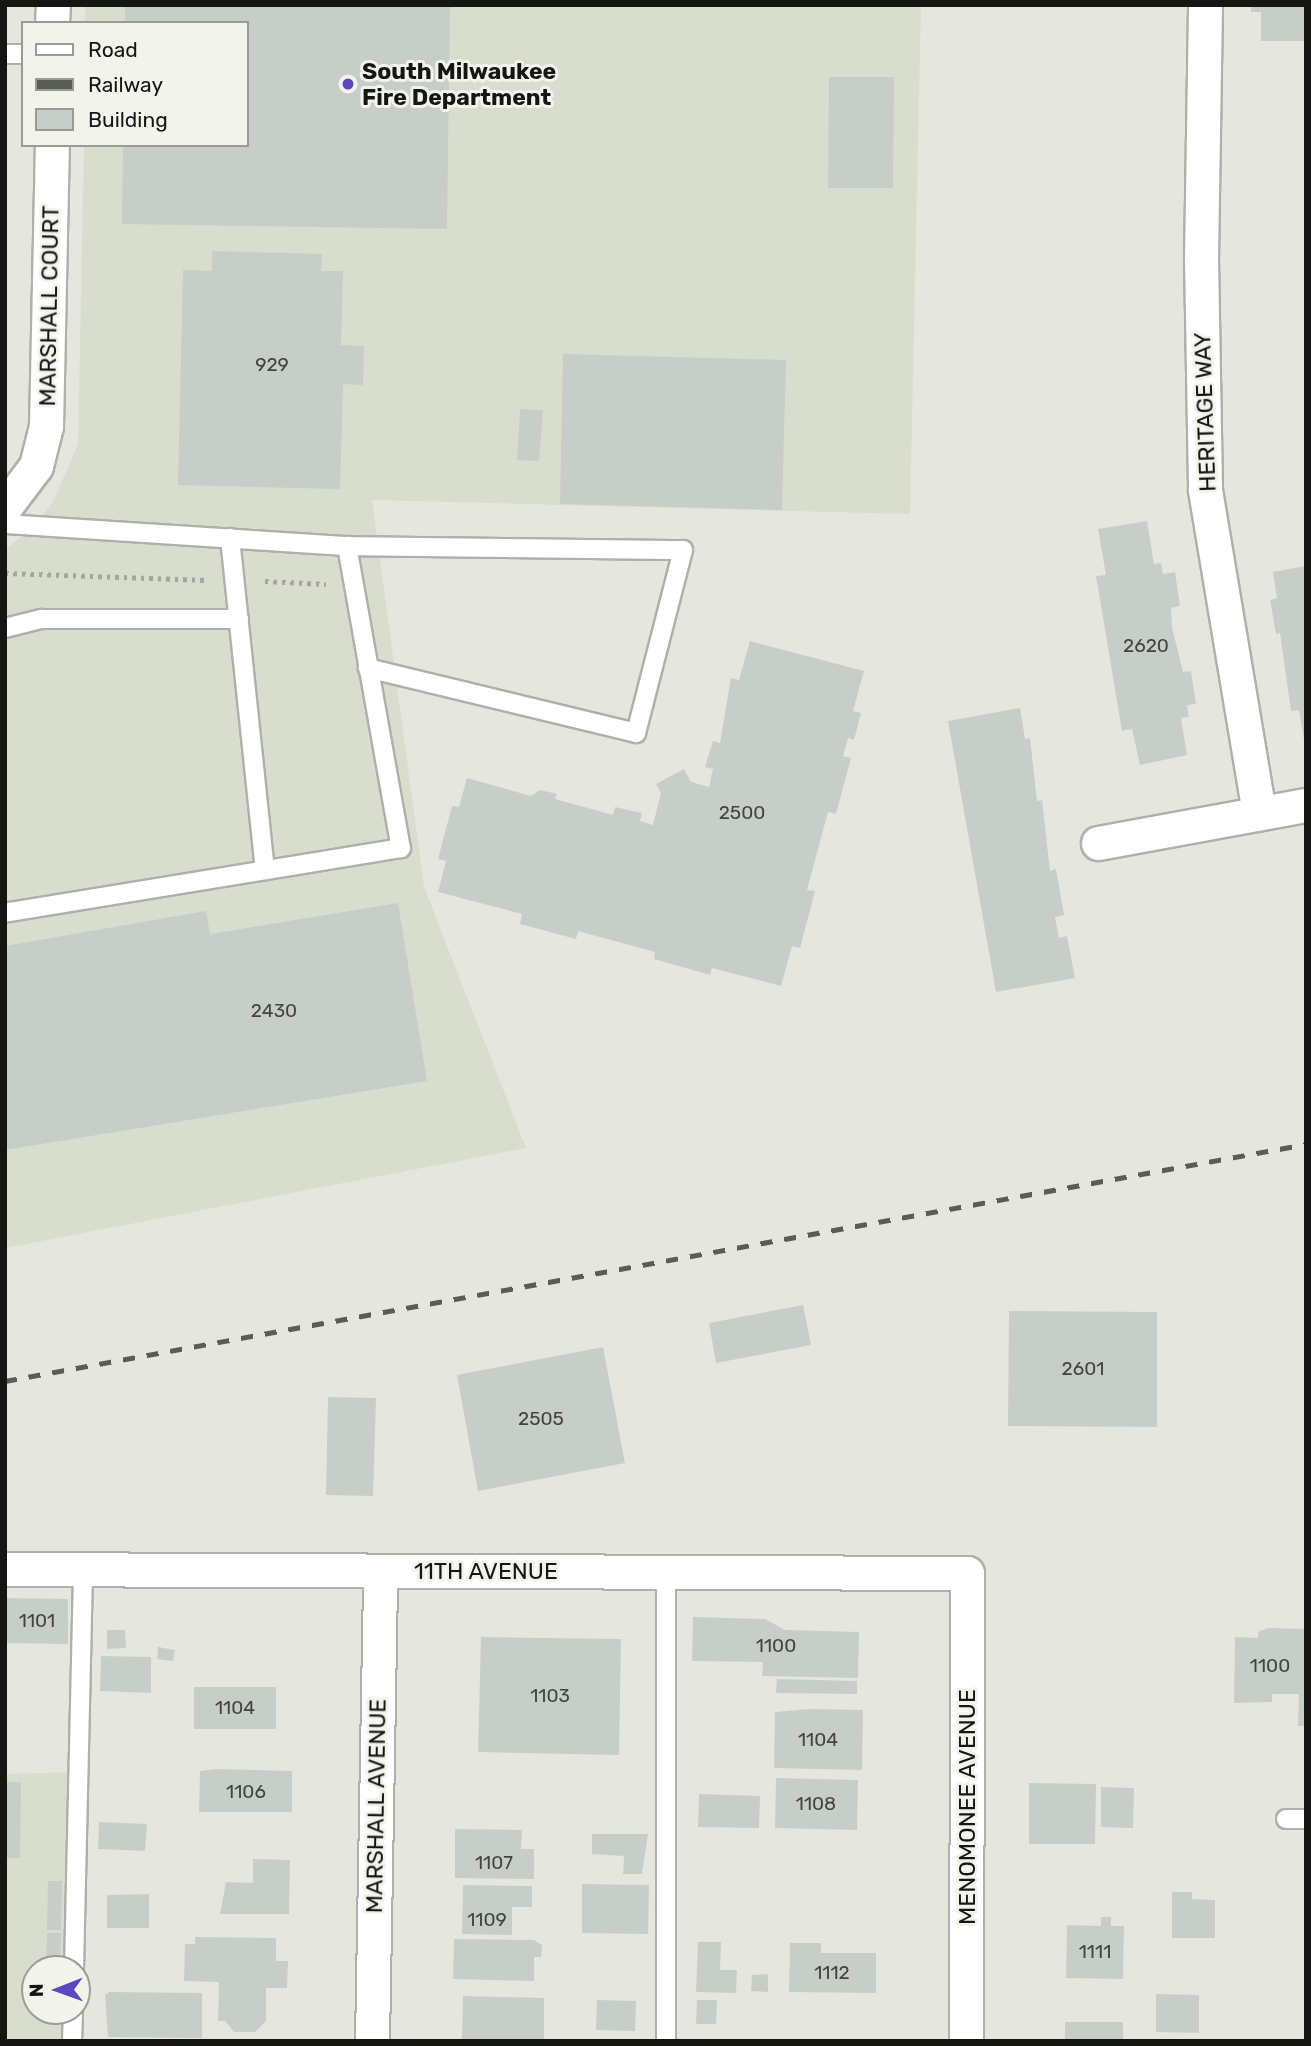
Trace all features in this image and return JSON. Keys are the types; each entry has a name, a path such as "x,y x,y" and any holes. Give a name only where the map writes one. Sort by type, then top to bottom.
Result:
{"street":[{"name":"HERITAGE WAY","path":"1205,5 1201,258 1205,490 1259,814"},
{"name":"MARSHALL COURT","path":"5,507 36,466 46,426 50,370 52,147"},
{"path":"1098,844 1306,805"},
{"name":"11TH AVENUE","path":"5,1569 967,1573"},
{"name":"MARSHALL AVENUE","path":"372,2041 380,1571"},
{"name":"MENOMONEE AVENUE","path":"966,2041 967,1573"}],"lane":[{"path":"5,524 347,546 683,550 636,733 368,668"},
{"path":"230,538 265,870"},
{"path":"5,913 401,848 347,546"},
{"path":"5,628 42,619 239,619"},
{"path":"74,1955 83,1570"},
{"path":"666,1572 666,2041"},
{"path":"1286,1819 1306,1819"}],"path":[{"path":"5,572 206,580"},
{"path":"257,581 323,583"}],"shaded area":[{"path":"85,5 921,5 910,514 372,500 424,887 526,1148 5,1248 5,550 36,524 53,502 78,444 84,147 248,147 248,21 85,21"},
{"path":"79,1772 74,1955 21,1955 21,2025 73,2025 72,2041 5,2041 5,1774"}],"building":[{"name":"South Milwaukee Fire Department","path":"125,5 450,5 447,229 122,224 123,147 248,147 248,21 125,21"},
{"path":"1251,5 1306,5 1306,41 1261,41 1261,12 1251,12"},
{"path":"829,77 894,77 893,188 828,188"},
{"path":"212,251 322,254 321,271 343,271 341,345 364,346 363,385 343,384 340,489 178,485 183,270 212,271"},
{"path":"563,354 786,360 782,510 560,504"},
{"path":"520,409 543,410 539,461 517,460"},
{"path":"1147,521 1154,564 1161,563 1163,574 1175,572 1180,606 1171,608 1172,627 1183,672 1191,671 1196,704 1187,705 1189,717 1181,718 1187,755 1140,765 1132,729 1122,731 1096,576 1106,575 1098,529"},
{"path":"1306,566 1304,740 1299,710 1291,711 1280,633 1276,634 1270,600 1277,598 1273,572"},
{"path":"750,641 864,671 853,711 861,713 854,740 848,738 843,756 851,758 836,814 828,812 807,890 815,891 800,948 792,946 781,986 712,968 710,975 654,959 655,952 578,931 576,939 520,924 522,914 438,892 446,861 438,859 452,806 459,807 467,778 531,796 540,790 557,794 555,799 613,815 615,807 642,813 640,821 653,825 661,793 656,784 684,769 691,782 709,787 713,769 705,767 713,741 720,743 731,678 739,680"},
{"path":"1020,708 1025,739 1030,738 1037,801 1042,800 1050,871 1056,869 1064,915 1055,917 1059,938 1067,936 1075,978 996,992 948,721"},
{"path":"398,903 427,1081 5,1150 5,946 206,911 210,934"},
{"path":"803,1305 811,1345 716,1363 709,1323"},
{"path":"1009,1311 1157,1312 1157,1427 1008,1426"},
{"path":"603,1347 625,1463 478,1491 457,1375"},
{"path":"328,1397 376,1398 373,1496 326,1495"},
{"path":"5,1598 68,1599 68,1644 5,1643"},
{"path":"693,1617 765,1619 785,1630 859,1632 858,1678 762,1676 763,1662 692,1661"},
{"path":"1268,1628 1306,1629 1306,1726 1298,1726 1299,1694 1272,1694 1272,1702 1234,1703 1235,1637 1258,1638 1258,1632"},
{"path":"107,1630 125,1630 126,1648 107,1649"},
{"path":"481,1637 621,1639 619,1755 478,1752"},
{"path":"158,1647 175,1650 173,1661 157,1659"},
{"path":"101,1656 151,1657 151,1693 100,1691"},
{"path":"777,1679 857,1681 857,1694 776,1693"},
{"path":"194,1687 276,1687 276,1729 194,1729"},
{"path":"810,1709 863,1710 862,1770 774,1768 775,1712"},
{"path":"200,1771 292,1771 292,1812 199,1812"},
{"path":"776,1778 858,1780 857,1830 775,1828"},
{"path":"5,1782 21,1782 20,1858 5,1858"},
{"path":"1029,1783 1096,1784 1095,1844 1029,1844"},
{"path":"1101,1787 1134,1788 1133,1828 1101,1827"},
{"path":"699,1794 760,1796 759,1828 698,1827"},
{"path":"99,1822 147,1824 145,1851 98,1849"},
{"path":"455,1829 522,1830 521,1849 534,1849 534,1879 455,1878"},
{"path":"592,1834 648,1834 642,1874 623,1874 624,1856 592,1854"},
{"path":"253,1859 290,1860 289,1914 220,1914 226,1882 253,1883"},
{"path":"48,1881 62,1881 61,1930 47,1930"},
{"path":"582,1884 649,1885 648,1934 582,1933"},
{"path":"463,1885 532,1886 532,1907 512,1907 512,1935 462,1934"},
{"path":"1172,1892 1192,1892 1192,1899 1215,1900 1215,1938 1172,1938"},
{"path":"149,1894 149,1928 107,1928 107,1895"},
{"path":"1101,1917 1111,1917 1111,1926 1124,1926 1123,1979 1066,1978 1067,1925 1101,1926"},
{"path":"47,1933 61,1933 60,1955 46,1955"},
{"path":"195,1937 276,1938 276,1961 288,1961 287,1988 266,1988 266,2021 255,2032 234,2032 225,2021 218,2021 219,1982 184,1981 185,1944 195,1944"},
{"path":"454,1939 534,1940 542,1945 541,1957 534,1957 534,1981 453,1979"},
{"path":"698,1942 721,1942 720,1970 737,1970 736,1993 696,1992"},
{"path":"790,1943 821,1943 821,1953 876,1953 876,1993 789,1992"},
{"path":"768,1974 768,1992 751,1991 752,1975"},
{"path":"109,1992 202,1993 202,2038 108,2037 105,1995"},
{"path":"1156,1994 1199,1995 1199,2033 1156,2032"},
{"path":"463,1996 544,1998 544,2041 462,2041"},
{"path":"597,2000 636,2001 635,2031 596,2030"},
{"path":"697,2000 717,2000 716,2024 696,2024"},
{"path":"1065,2022 1123,2022 1123,2041 1065,2041"}],"railway":[{"path":"5,1381 1306,1144"}],"place":[{"name":"South Milwaukee Fire Department","path":"348,84"}]}
